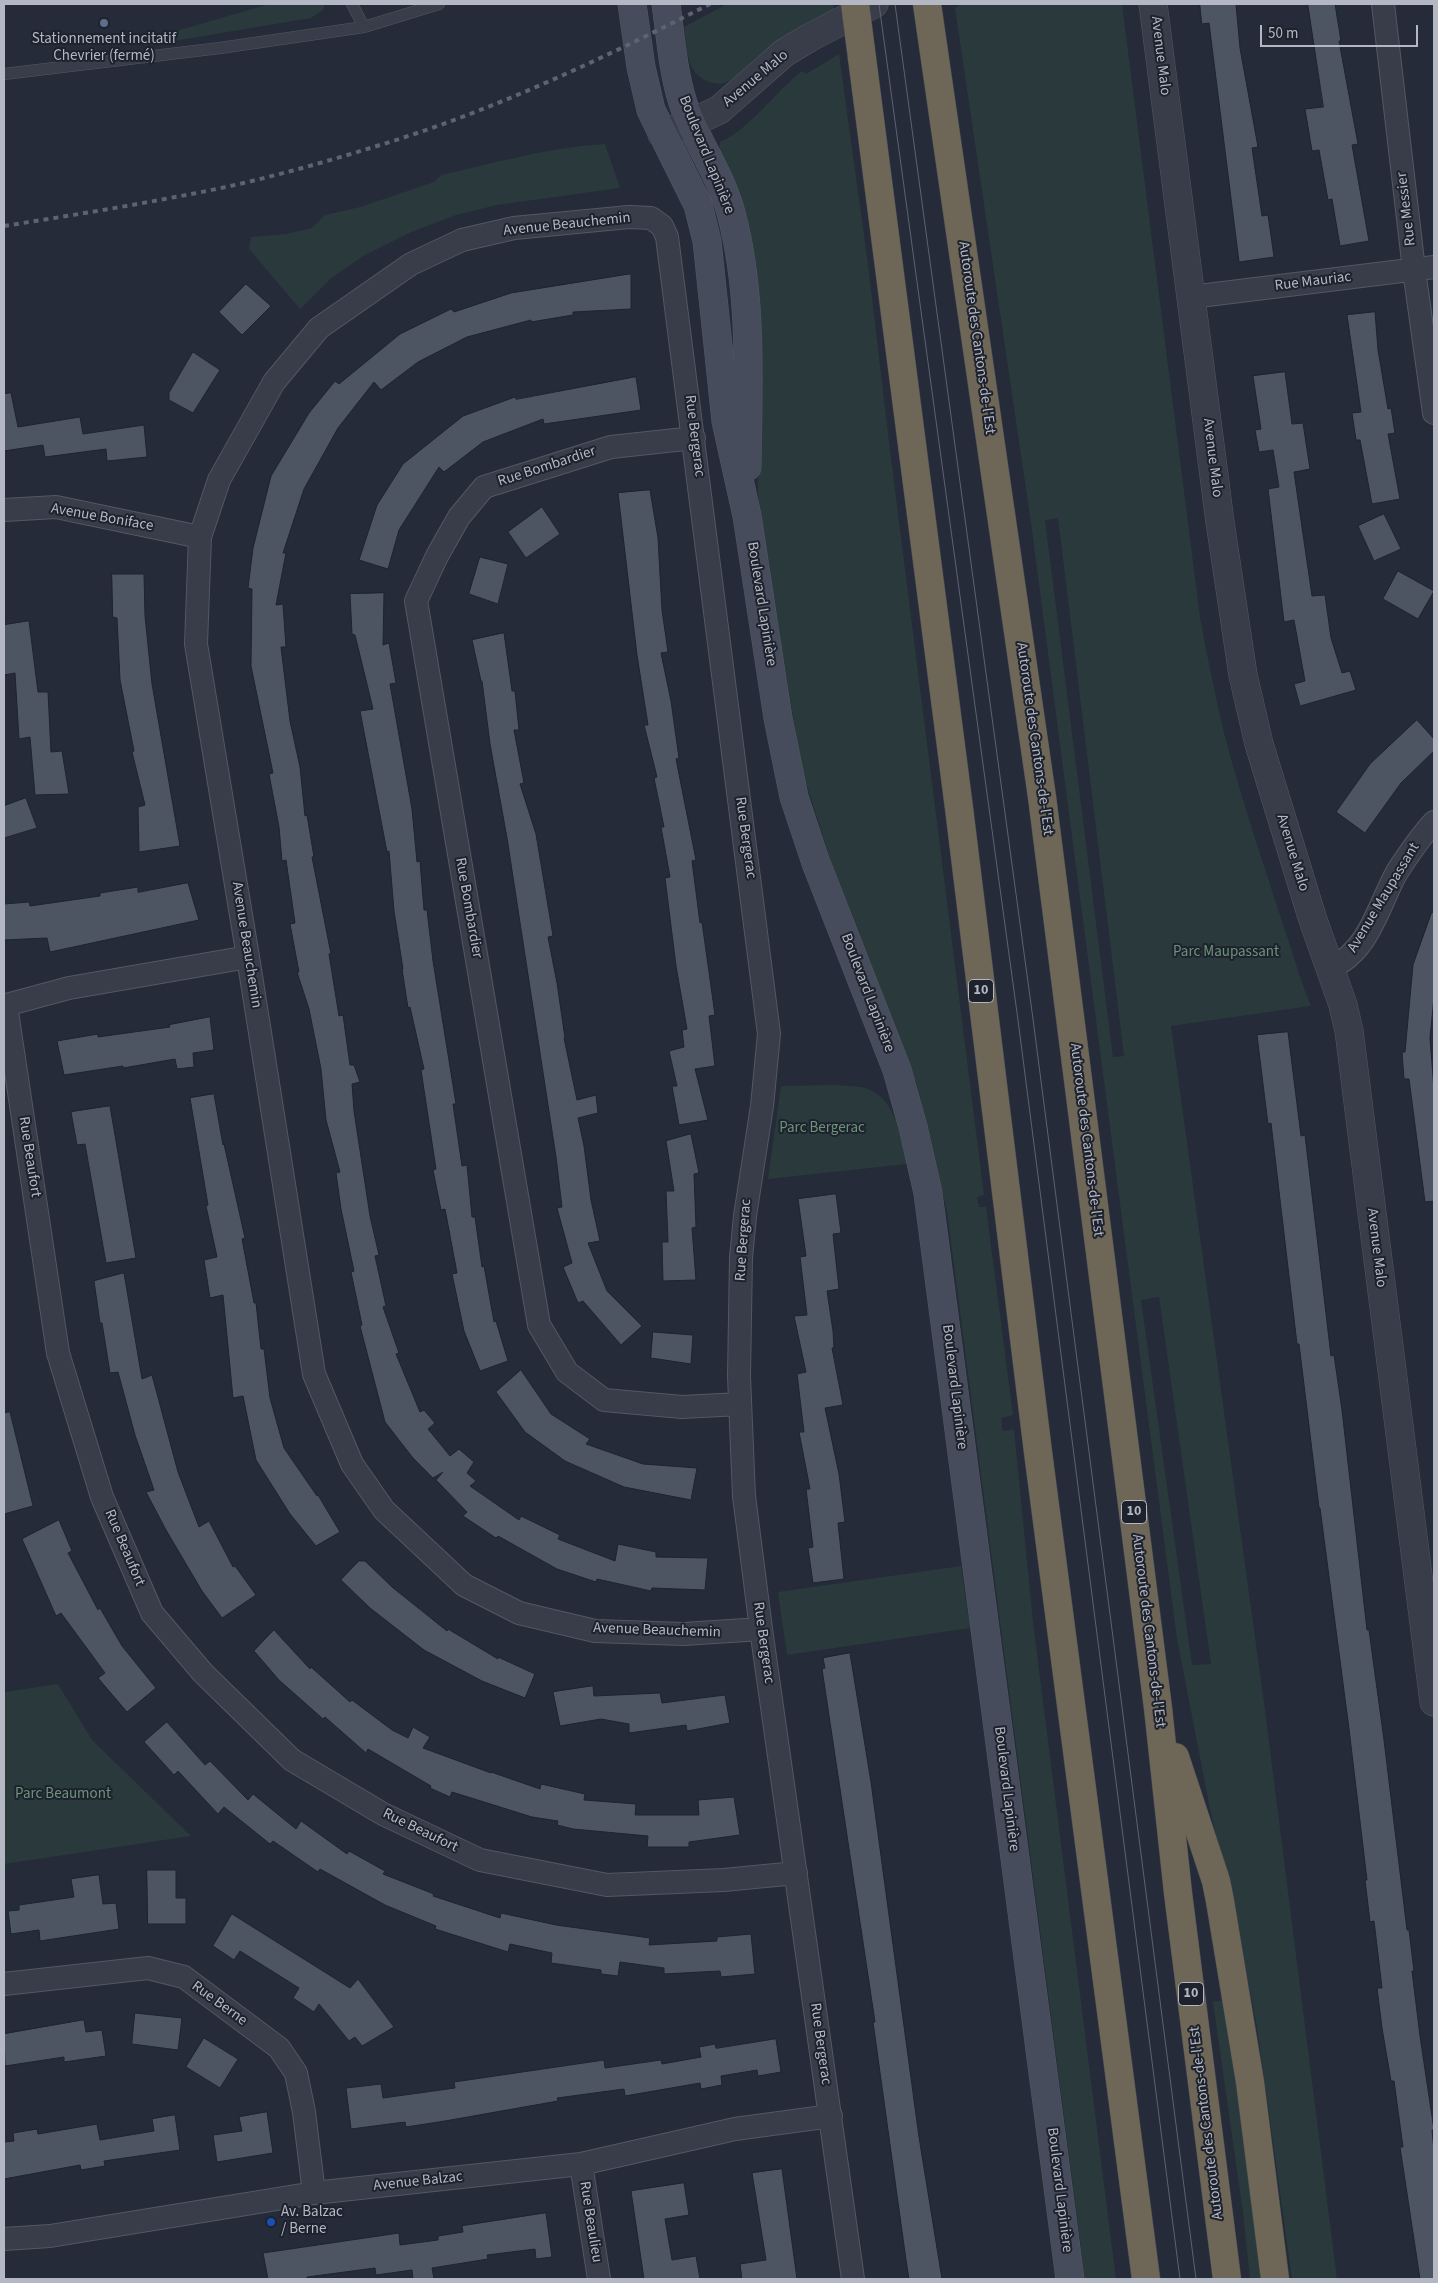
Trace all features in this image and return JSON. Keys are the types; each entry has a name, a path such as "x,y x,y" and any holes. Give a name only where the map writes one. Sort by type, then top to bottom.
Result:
{"highway":[{"name":"10","path":"855,4 959,808 1038,1452 1146,2279"},
{"name":"Autoroute des Cantons-de-l'Est","path":"928,12 1040,779 1158,1708 1178,1893 1227,2279"},
{"path":"1158,1708 1216,1881 1220,1900 1250,2082 1276,2279"}],"main road":[{"name":"Boulevard Lapinière","path":"632,4 645,86 651,110 693,194 704,228 711,270 726,421 747,516 778,718 794,797 813,855 897,1070 913,1127 929,1199 1070,2279"},
{"name":"Boulevard Lapinière","path":"666,4 677,79 691,123 727,198 739,253 748,325 747,516"}],"street":[{"name":"Avenue Malo","path":"662,134 691,123 728,103 772,62 794,47 874,4"},
{"name":"Avenue Malo","path":"1153,4 1224,549 1247,694 1259,744 1312,917 1343,1006 1349,1031 1434,1702"},
{"name":"Rue Messier","path":"1383,4 1424,269 1434,413"},
{"name":"Rue Bergerac","path":"640,217 651,218 657,222 662,226 667,237 769,1034 762,1106 744,1230 741,1283 740,1404 744,1496 760,1629 853,2279"},
{"name":"Avenue Beauchemin","path":"640,217 603,218 514,228 462,240 411,264 319,328 274,382 219,480 200,537 196,644 314,1374 352,1464 384,1510 464,1585 519,1613 595,1631 684,1634 760,1629"},
{"name":"Rue Mauriac","path":"1191,297 1424,269"},
{"name":"Rue Bombardier","path":"694,438 611,447 484,487 459,517 437,556 416,601 539,1325 567,1372 604,1400 682,1408 740,1404"},
{"name":"Avenue Boniface","path":"4,510 56,507 200,537"},
{"name":"Avenue Maupassant","path":"1330,968 1349,957 1359,946 1397,872 1434,822"},
{"name":"Rue Beaufort","path":"248,957 69,988 6,1005 58,1353 102,1497 152,1613 202,1673 292,1760 383,1814 480,1860 607,1885 724,1880 796,1873"},
{"name":"Rue Berne","path":"4,1984 148,1968 184,1978 278,2048 296,2073 304,2112 314,2193"},
{"name":"Avenue Balzac","path":"4,2239 50,2236 314,2193 581,2164 735,2129 831,2116"},
{"name":"Rue Beaulieu","path":"581,2164 599,2279"}],"lane":[{"path":"352,4 364,27"},
{"path":"4,74 220,48 364,27 438,4"}],"green space":[{"path":"269,4 325,4 323,10 311,18 144,46 142,41"},
{"path":"727,4 833,4 834,10 780,39 729,81 716,84 702,78 692,67 687,52 684,27"},
{"name":"Parc Maupassant","path":"962,4 1122,4 1200,617 1224,733 1261,858 1311,1006 1171,1026 1265,1710 1337,2279 1292,2279 1257,2027 1241,1945 1210,1809 1177,1639 1031,523 955,8","holes":["1058,518 1124,1056 1113,1057 1045,520","1159,1297 1211,1664 1192,1665 1141,1300"]},
{"path":"839,54 868,264 984,1195 977,1197 979,1207 986,1207 1013,1415 1001,1418 1003,1431 1014,1429 1033,1622 1116,2279 1085,2279 947,1211 917,1085 836,877 802,770 759,511 762,332 758,307 719,149 720,142 752,120 802,71 806,74"},
{"path":"605,144 620,188 497,205 456,215 409,233 363,256 330,279 300,309 249,249 251,237 286,234 312,228 325,215 360,207 434,182 441,175 563,148"},
{"name":"Parc Bergerac","path":"837,1085 861,1087 873,1091 882,1098 889,1107 899,1129 907,1164 768,1179 781,1086"},
{"path":"961,1566 970,1628 787,1655 778,1592"},
{"name":"Parc Beaumont","path":"58,1684 92,1740 191,1836 4,1864 4,1692"},
{"path":"1225,2000 1263,2279 1250,2279 1243,2213 1213,2002"}],"building":[{"path":"1200,4 1236,4 1240,48 1258,147 1252,148 1262,216 1268,215 1274,257 1239,262 1209,23 1202,24"},
{"path":"1308,4 1335,4 1341,41 1339,41 1358,144 1352,145 1369,241 1340,246 1332,199 1328,200 1319,150 1312,151 1305,109 1323,107"},
{"path":"631,274 631,309 573,312 573,315 531,322 531,320 467,337 418,362 381,390 374,382 338,428 304,489 283,553 286,553 276,605 283,604 286,647 281,647 290,721 300,767 305,816 307,815 314,857 312,857 331,954 329,954 339,1016 343,1015 350,1065 354,1065 360,1082 352,1084 354,1111 370,1216 379,1255 375,1256 386,1306 383,1307 399,1353 396,1354 420,1412 424,1410 435,1423 428,1429 450,1456 459,1449 474,1462 467,1473 476,1481 470,1486 519,1520 521,1516 560,1535 558,1539 615,1561 618,1544 656,1552 656,1557 708,1558 705,1590 652,1588 651,1591 597,1579 596,1582 557,1569 498,1536 496,1538 463,1516 467,1512 436,1480 443,1472 433,1478 413,1458 385,1422 360,1326 362,1325 351,1272 354,1271 341,1209 336,1173 340,1172 326,1120 321,1069 309,1009 297,972 299,972 290,924 295,923 286,860 282,861 279,827 269,774 273,773 251,666 252,589 248,588 253,548 271,476 309,413 335,381 339,384 400,334 451,309 454,312 511,293"},
{"path":"246,284 271,306 242,335 219,312"},
{"path":"1375,312 1378,350 1388,409 1391,408 1395,433 1388,434 1400,499 1372,504 1360,440 1356,440 1352,413 1361,412 1347,315"},
{"path":"193,352 220,370 193,413 169,400 169,393"},
{"path":"1285,372 1292,424 1303,423 1310,469 1294,472 1312,596 1325,595 1331,638 1342,673 1350,671 1356,690 1300,706 1294,684 1305,681 1294,620 1284,622 1268,489 1279,487 1273,450 1259,452 1255,430 1261,429 1253,376"},
{"path":"636,377 641,410 544,424 543,419 483,442 444,472 439,467 399,530 388,569 359,560 377,505 403,464 463,416 515,397 516,399"},
{"path":"11,393 18,427 80,417 83,434 144,425 147,457 107,461 106,449 45,457 43,445 4,451 4,394"},
{"path":"650,490 658,538 662,610 668,652 661,653 671,701 679,758 676,759 696,860 692,861 715,1015 709,1016 715,1066 695,1069 708,1120 679,1125 672,1086 677,1086 669,1051 684,1047 682,1030 687,1029 676,966 665,878 670,877 661,827 664,827 654,778 657,777 644,725 648,725 637,655 618,493"},
{"path":"542,507 560,534 526,558 508,532"},
{"path":"1384,514 1401,549 1374,561 1358,526"},
{"path":"480,557 508,564 498,604 469,594"},
{"path":"1398,571 1434,591 1418,619 1383,599"},
{"path":"112,574 144,574 145,616 152,684 180,846 139,852 138,807 145,805 132,752 134,751 120,680 117,618 113,617"},
{"path":"384,593 383,645 389,643 396,683 390,684 412,809 417,862 420,861 424,910 427,910 433,961 456,1104 453,1104 462,1166 467,1165 472,1217 475,1217 482,1267 484,1266 494,1322 496,1321 508,1361 480,1371 464,1331 452,1274 457,1273 445,1209 441,1210 433,1170 436,1169 421,1070 424,1069 410,1007 408,1008 394,911 389,851 387,852 360,711 373,709 355,635 352,634 350,594"},
{"path":"29,621 38,692 48,692 51,752 62,751 69,794 35,795 30,737 19,739 15,673 4,675 4,625"},
{"path":"504,633 512,691 515,691 519,730 514,730 524,783 520,784 536,834 553,936 548,937 557,983 564,1038 577,1100 596,1095 598,1113 578,1118 584,1146 591,1200 600,1241 588,1243 607,1291 642,1326 621,1345 583,1301 578,1303 563,1267 572,1263 557,1208 562,1207 556,1157 507,838 490,744 482,681 472,640"},
{"path":"1417,720 1434,739 1434,751 1401,783 1365,833 1336,812 1370,764"},
{"path":"26,798 37,828 4,838 4,806"},
{"path":"188,883 199,920 50,952 47,938 4,940 4,904 29,902 30,906 100,896 100,893 138,887 138,892"},
{"path":"1432,912 1434,913 1434,997 1430,1038 1434,1090 1434,1201 1425,1202 1409,1079 1404,1079 1402,1052 1405,1052 1413,965"},
{"path":"210,1017 214,1050 193,1053 194,1067 177,1069 175,1059 64,1075 57,1041 98,1034 98,1037 170,1027 169,1025"},
{"path":"1288,1032 1301,1136 1305,1135 1331,1356 1334,1355 1342,1410 1367,1630 1369,1630 1384,1740 1407,1930 1409,1930 1414,1971 1412,1971 1420,2036 1434,2130 1432,2130 1434,2151 1434,2279 1420,2279 1400,2147 1403,2147 1394,2081 1391,2081 1382,2028 1377,1988 1382,1988 1374,1921 1370,1922 1365,1880 1367,1880 1349,1729 1299,1344 1297,1344 1271,1123 1268,1124 1257,1035"},
{"path":"214,1094 223,1145 245,1238 242,1239 254,1303 256,1303 261,1349 264,1349 270,1398 284,1448 318,1495 340,1532 316,1546 290,1514 256,1460 243,1396 233,1398 223,1295 210,1298 204,1260 217,1257 206,1206 208,1205 190,1098"},
{"path":"110,1106 136,1258 106,1263 85,1144 77,1145 71,1112"},
{"path":"691,1134 699,1173 694,1174 696,1227 692,1228 696,1280 663,1281 662,1242 668,1242 666,1191 674,1191 666,1141"},
{"path":"836,1194 841,1233 833,1234 839,1289 827,1291 833,1331 834,1348 832,1348 843,1405 825,1408 839,1474 845,1522 838,1523 844,1579 813,1583 808,1548 813,1547 806,1489 810,1489 799,1432 804,1432 797,1374 806,1372 794,1316 807,1315 800,1257 806,1256 798,1199"},
{"path":"124,1273 142,1379 152,1375 178,1472 199,1527 209,1521 233,1567 235,1566 256,1595 222,1618 202,1591 146,1492 154,1490 135,1435 118,1372 110,1373 94,1281"},
{"path":"653,1332 693,1335 691,1364 651,1358"},
{"path":"521,1370 551,1414 590,1439 586,1444 643,1464 697,1468 691,1500 624,1487 565,1461 525,1432 496,1392"},
{"path":"10,1412 33,1506 4,1514 4,1413"},
{"path":"59,1520 72,1551 68,1553 98,1610 100,1608 122,1646 156,1688 127,1712 98,1678 105,1673 61,1613 56,1616 22,1539"},
{"path":"359,1561 365,1561 392,1587 447,1631 448,1629 498,1659 498,1657 535,1674 525,1698 482,1681 424,1650 370,1608 341,1580"},
{"path":"274,1630 310,1669 311,1667 350,1702 352,1700 392,1730 408,1738 413,1727 430,1737 423,1748 540,1789 541,1784 585,1794 584,1800 636,1804 635,1815 699,1815 698,1800 734,1797 740,1835 689,1842 689,1847 647,1847 648,1836 573,1829 557,1825 558,1821 532,1817 452,1792 450,1797 430,1788 431,1786 368,1749 366,1753 325,1717 323,1719 279,1680 254,1651"},
{"path":"850,1653 871,1782 919,2137 942,2279 909,2279 906,2260 873,2022 875,2022 822,1669 825,1668 823,1658"},
{"path":"593,1686 594,1696 660,1693 662,1703 725,1695 730,1723 687,1731 686,1725 629,1733 629,1724 601,1719 560,1726 553,1692"},
{"path":"167,1722 205,1765 210,1761 248,1800 253,1794 296,1829 301,1821 347,1854 349,1851 385,1871 383,1874 434,1894 433,1896 500,1918 501,1913 556,1925 650,1938 649,1945 717,1941 717,1937 751,1934 755,1974 721,1977 720,1971 664,1974 664,1968 620,1962 618,1976 601,1974 601,1970 551,1963 552,1953 510,1944 508,1952 435,1929 436,1926 385,1905 320,1869 318,1872 273,1841 270,1844 224,1807 218,1814 178,1771 174,1775 144,1742"},
{"path":"147,1870 176,1870 176,1898 186,1898 186,1924 148,1924"},
{"path":"99,1875 103,1904 116,1903 119,1929 40,1941 39,1930 11,1934 8,1911 19,1910 19,1905 74,1897 71,1879"},
{"path":"232,1914 350,1988 358,1979 394,2027 362,2046 355,2037 349,2041 319,2004 314,2012 293,1998 299,1988 240,1951 234,1960 213,1946"},
{"path":"135,2013 182,2018 178,2050 132,2044"},
{"path":"84,2020 86,2032 102,2030 106,2056 64,2062 64,2057 5,2066 4,2034"},
{"path":"204,2038 238,2059 220,2088 186,2067"},
{"path":"776,2039 781,2072 758,2076 757,2070 721,2076 722,2085 701,2089 700,2083 625,2096 624,2089 557,2098 558,2101 406,2127 405,2122 351,2129 346,2088 381,2084 383,2098 455,2088 454,2082 604,2060 605,2068 661,2060 662,2064 701,2057 699,2047 715,2044 716,2048"},
{"path":"267,2112 273,2153 217,2162 213,2135 242,2131 239,2117"},
{"path":"175,2115 180,2150 104,2161 105,2166 81,2170 80,2165 4,2179 4,2142 14,2141 13,2133 37,2129 38,2134 97,2124 100,2140 154,2131 152,2119"},
{"path":"782,2169 797,2279 742,2279 740,2264 766,2260 752,2173"},
{"path":"684,2183 689,2215 665,2219 672,2260 696,2256 700,2279 644,2279 631,2191"},
{"path":"546,2213 552,2257 536,2259 535,2249 487,2255 488,2259 432,2268 434,2279 413,2279 412,2270 376,2275 375,2268 307,2277 307,2279 268,2279 263,2253 399,2233 400,2245 438,2240 438,2236 463,2232 462,2226"}],"tram line":[{"path":"879,4 1018,1020 1180,2279"},
{"path":"895,4 1033,1019 1196,2279"}],"railway":[{"path":"4,226 227,187 304,168 380,145 465,116 548,82 710,4"}],"place":[{"name":"Stationnement incitatif Chevrier (fermé)","path":"104,23"},
{"name":"Av. Balzac / Berne","path":"271,2222"}]}
